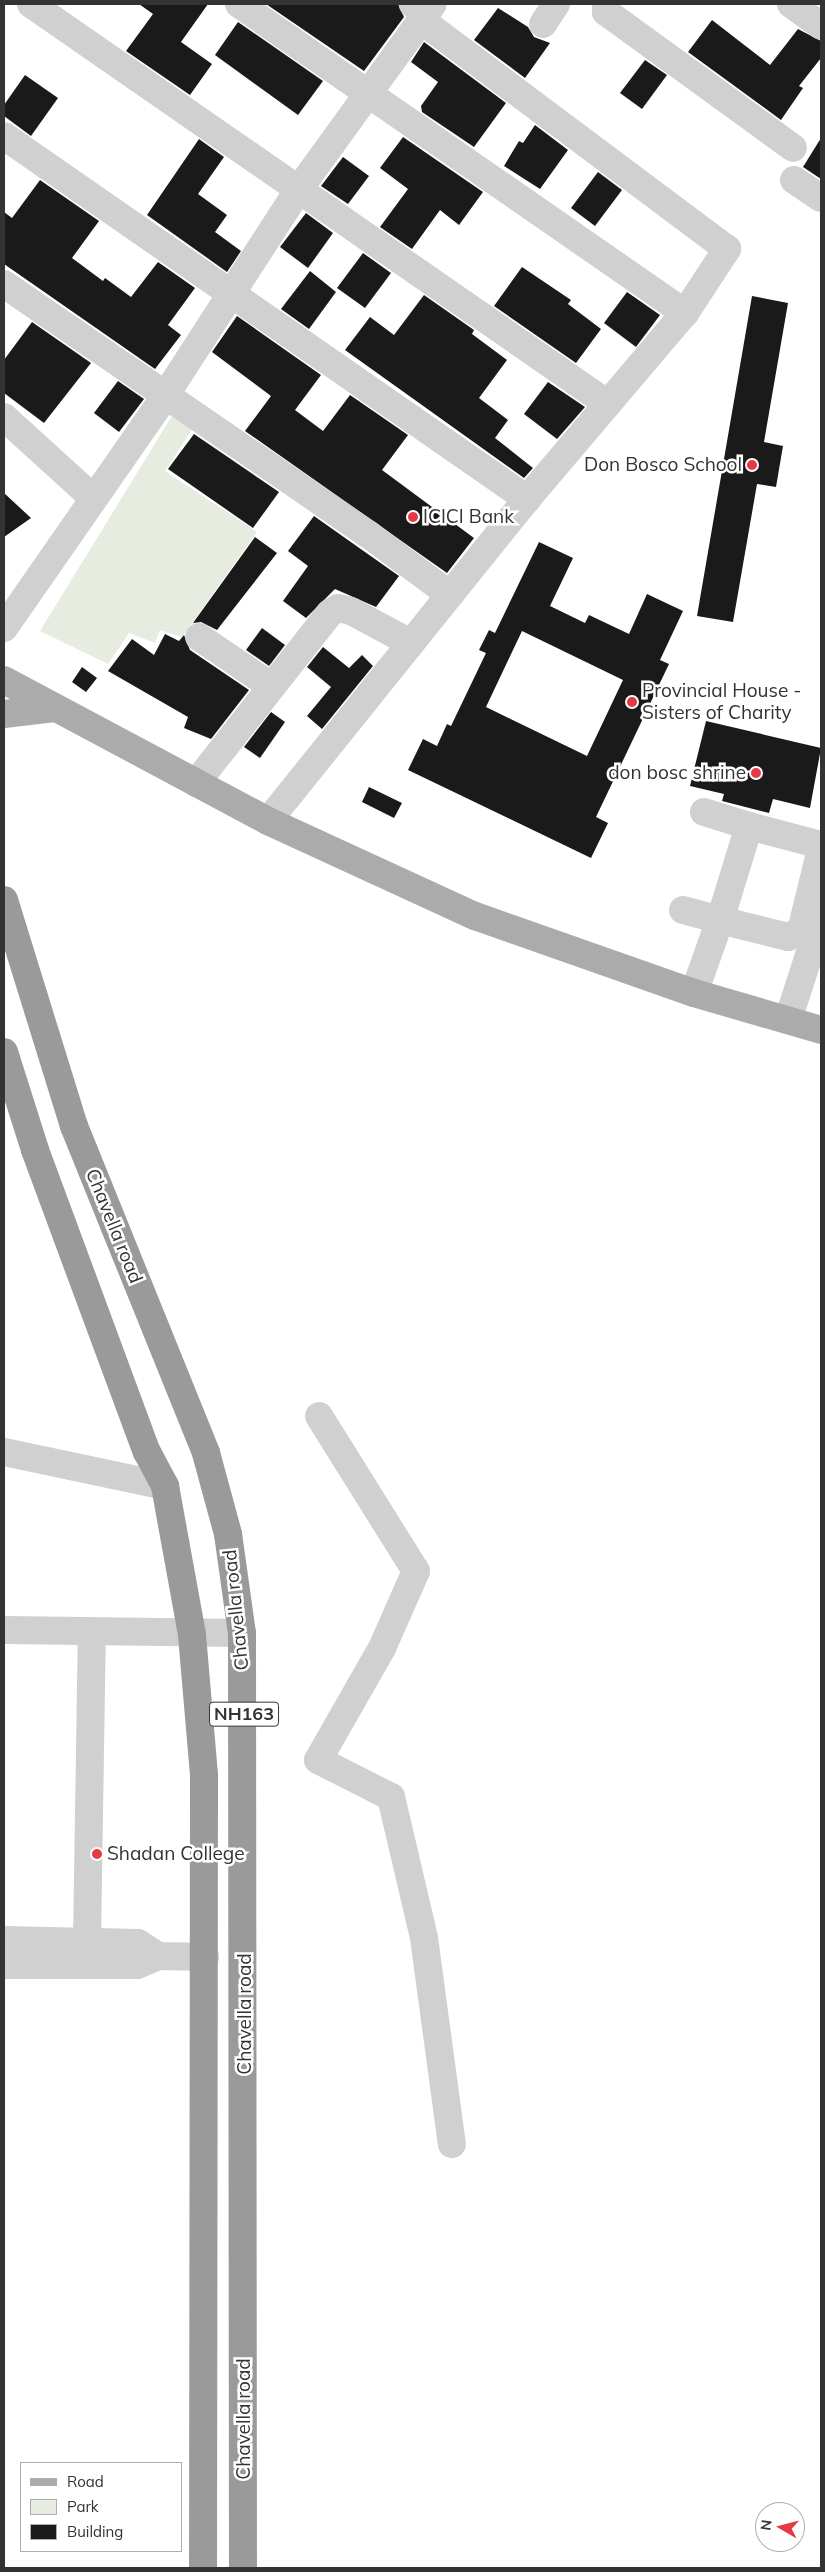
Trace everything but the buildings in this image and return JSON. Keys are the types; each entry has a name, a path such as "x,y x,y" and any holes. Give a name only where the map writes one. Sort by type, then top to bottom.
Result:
{"highway":[{"name":"Chavella road","path":"4,900 74,1126 206,1453 228,1534 242,1633 243,2568"},
{"name":"NH163","path":"4,1052 35,1150 147,1452 165,1486 192,1635 204,1776 203,2568"}],"main road":[{"path":"4,680 268,821 475,916 694,993 821,1030"},
{"path":"4,714 55,708"}],"street":[{"path":"31,4 608,404"},
{"path":"239,4 685,313"},
{"path":"606,4 606,12 794,148"},
{"path":"791,4 821,26"},
{"path":"7,614 94,498 165,396 233,294 299,189 367,94 424,7"},
{"path":"268,821 527,499 685,313 727,250 430,27 424,7"},
{"path":"4,136 527,499"},
{"path":"794,180 821,198"},
{"path":"4,284 368,534 450,595"},
{"path":"4,417 94,498"},
{"path":"196,783 323,619 338,608 351,611 411,643"},
{"path":"199,637 271,686"},
{"path":"704,812 821,845"},
{"path":"694,993 717,929 749,826"},
{"path":"682,910 717,929 788,937 801,931 821,850"},
{"path":"788,1020 821,918"},
{"path":"319,1416 416,1572 382,1648 318,1760 391,1797 424,1938 452,2144"},
{"path":"4,1452 165,1486"},
{"path":"4,1630 192,1635 242,1633"},
{"path":"87,1941 92,1632"},
{"path":"4,1940 87,1941 144,1955"},
{"path":"4,1965 144,1955 205,1957"}],"green space":[{"path":"175,411 195,425 165,471 257,532 182,637 160,630 155,643 129,633 108,664 40,631"}],"place":[{"name":"Don Bosco School","path":"752,465"},
{"name":"ICICI Bank","path":"413,517"},
{"name":"Provincial House - Sisters of Charity","path":"632,702"},
{"name":"don bosc shrine","path":"756,773"},
{"name":"Shadan College","path":"97,1854"}]}
